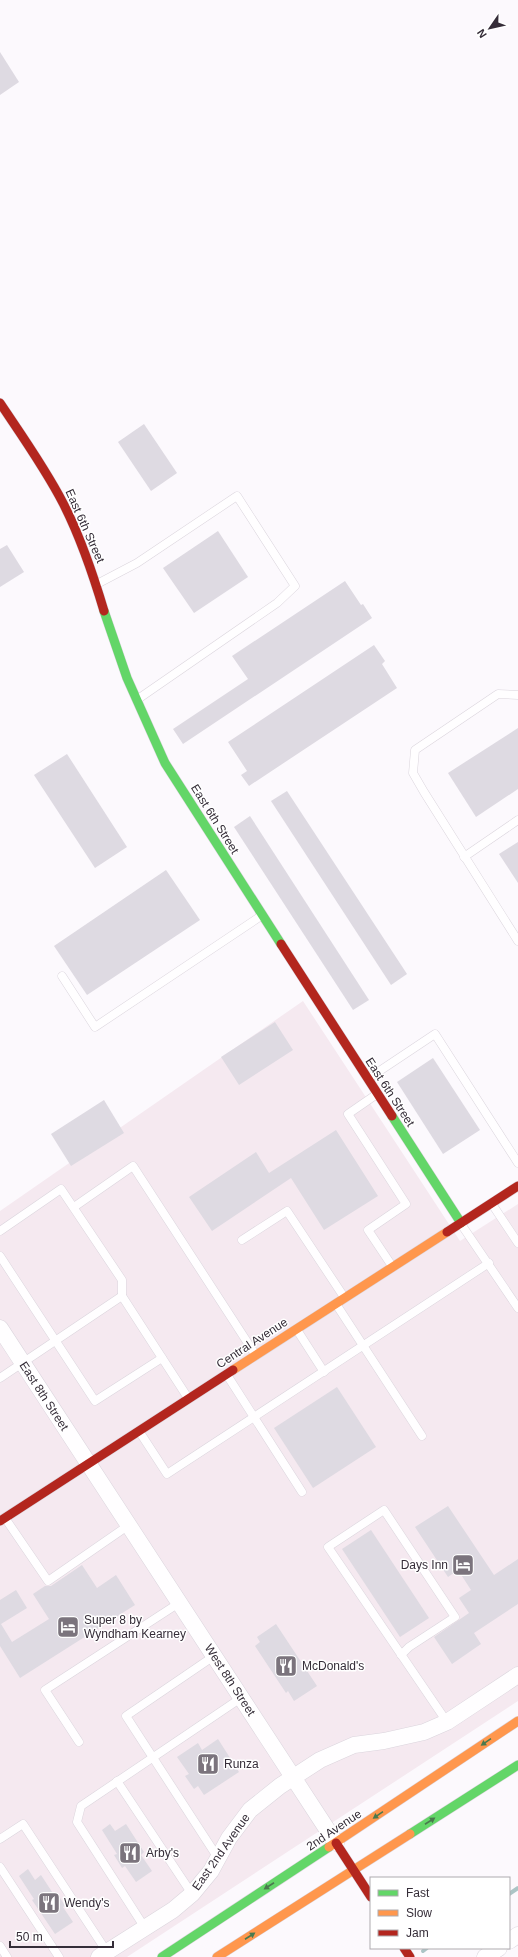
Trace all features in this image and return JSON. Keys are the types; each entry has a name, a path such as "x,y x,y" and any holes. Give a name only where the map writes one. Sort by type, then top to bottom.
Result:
{"street":[{"name":"East 6th Street","path":"0,402 4,419 44,467 70,517 97,584 116,647 136,700 165,763 262,916 461,1223"},
{"name":"Central Avenue","path":"2,1519 518,1186"},
{"name":"East 8th Street","path":"0,1328 88,1463"},
{"name":"West 8th Street","path":"88,1463 370,1896"},
{"name":"East 2nd Avenue","path":"103,1955 173,1910 192,1894 210,1871 230,1838 250,1810 293,1777 320,1760 354,1745 384,1741 424,1732 447,1722 518,1675"},
{"name":"2nd Avenue","path":"162,1957 518,1721"},
{"path":"217,1957 518,1765"},
{"path":"485,1957 497,1949"}],"lane":[{"path":"97,584 138,564 237,496 295,586 277,603 136,700"},
{"path":"518,695 498,694 415,750 413,773 518,941"},
{"path":"464,856 518,820"},
{"path":"62,976 95,1027 262,916"},
{"path":"368,1079 434,1034 518,1163"},
{"path":"377,1094 348,1114 406,1204 368,1230 392,1267"},
{"path":"74,1207 133,1166 256,1355"},
{"path":"0,1231 62,1189 122,1280 122,1296 188,1398"},
{"path":"491,1203 518,1243"},
{"path":"242,1240 287,1211 344,1298"},
{"path":"461,1223 518,1308"},
{"path":"0,1256 95,1401 162,1358"},
{"path":"139,1431 167,1474 489,1263"},
{"path":"0,1378 122,1296"},
{"path":"336,1303 422,1436"},
{"path":"296,1329 324,1372"},
{"path":"226,1374 302,1492"},
{"path":"401,1655 408,1647 455,1617 384,1510 328,1547 401,1655 447,1722"},
{"path":"2,1519 48,1580 129,1525"},
{"path":"79,1742 45,1690 179,1603"},
{"path":"214,1656 126,1716 218,1858"},
{"path":"145,1928 77,1822 81,1806 241,1698"},
{"path":"118,1781 192,1894"},
{"path":"0,1839 24,1824 103,1955"},
{"path":"0,1867 59,1957"},
{"path":"0,1946 7,1957"}],"shaded area":[{"path":"303,1001 460,1241 518,1204 518,1701 127,1957 0,1957 0,1211"}],"building":[{"path":"0,52 19,82 0,95"},
{"path":"144,424 177,473 151,491 118,442"},
{"path":"218,531 248,577 194,613 163,568"},
{"path":"7,545 24,572 0,587 0,549"},
{"path":"345,581 361,605 363,604 372,618 183,744 173,729 248,679 232,656"},
{"path":"374,645 385,661 382,664 397,688 249,786 241,775 247,771 228,742"},
{"path":"518,728 518,789 476,817 448,773"},
{"path":"67,754 127,847 95,868 34,775"},
{"path":"287,791 407,974 391,985 271,801"},
{"path":"250,816 369,1000 353,1010 234,827"},
{"path":"518,842 518,883 499,854"},
{"path":"166,870 200,920 87,995 54,946"},
{"path":"275,1022 293,1050 239,1085 221,1057"},
{"path":"433,1058 480,1130 443,1154 397,1082"},
{"path":"104,1100 124,1133 71,1166 51,1134"},
{"path":"336,1130 378,1196 324,1230 291,1178 212,1231 189,1197 256,1152 269,1173"},
{"path":"337,1387 376,1447 313,1488 274,1428"},
{"name":"Days Inn","path":"448,1506 494,1575 518,1559 518,1604 474,1633 481,1644 452,1664 434,1637 469,1613 459,1598 471,1590 458,1570 448,1577 415,1527"},
{"path":"371,1530 429,1618 400,1637 342,1549"},
{"name":"Super 8 by Wyndham Kearney","path":"82,1565 97,1588 116,1575 135,1605 20,1678 0,1646 0,1600 16,1590 27,1608 1,1624 12,1642 49,1619 33,1594 45,1586 51,1586"},
{"name":"McDonald's","path":"276,1624 317,1686 294,1701 288,1691 286,1693 255,1646 260,1642 257,1637"},
{"name":"Runza","path":"218,1739 239,1772 204,1795 198,1786 194,1789 185,1776 189,1774 177,1757 198,1743 202,1750"},
{"name":"Arby's","path":"110,1824 115,1831 126,1824 144,1852 141,1855 152,1871 136,1882 125,1866 122,1868 114,1855 117,1854 102,1830"},
{"name":"Wendy's","path":"28,1869 35,1880 41,1875 56,1898 59,1896 65,1906 63,1907 73,1922 55,1934 32,1900 34,1899 19,1876"}],"waterway":[{"path":"510,1893 518,1888"}],"traffic: fast":[{"path":"104,611 127,678 165,763 281,944"},
{"path":"392,1116 461,1223"},
{"path":"410,1834 518,1765"},
{"path":"162,1957 329,1847"}],"traffic: slow":[{"path":"233,1370 447,1232"},
{"path":"329,1847 518,1721"},
{"path":"217,1957 410,1834"}],"traffic: jam":[{"path":"0,403 41,465 63,503 86,556 104,611"},
{"path":"281,944 392,1116"},
{"path":"447,1232 518,1186"},
{"path":"0,1521 233,1370"},
{"path":"336,1843 370,1895"},
{"path":"405,1949 410,1957"}],"place":[{"name":"Days Inn","path":"463,1565"},
{"name":"Super 8 by Wyndham Kearney","path":"68,1627"},
{"name":"McDonald's","path":"286,1666"},
{"name":"Runza","path":"208,1764"},
{"name":"Arby's","path":"130,1853"},
{"name":"Wendy's","path":"49,1903"}]}
